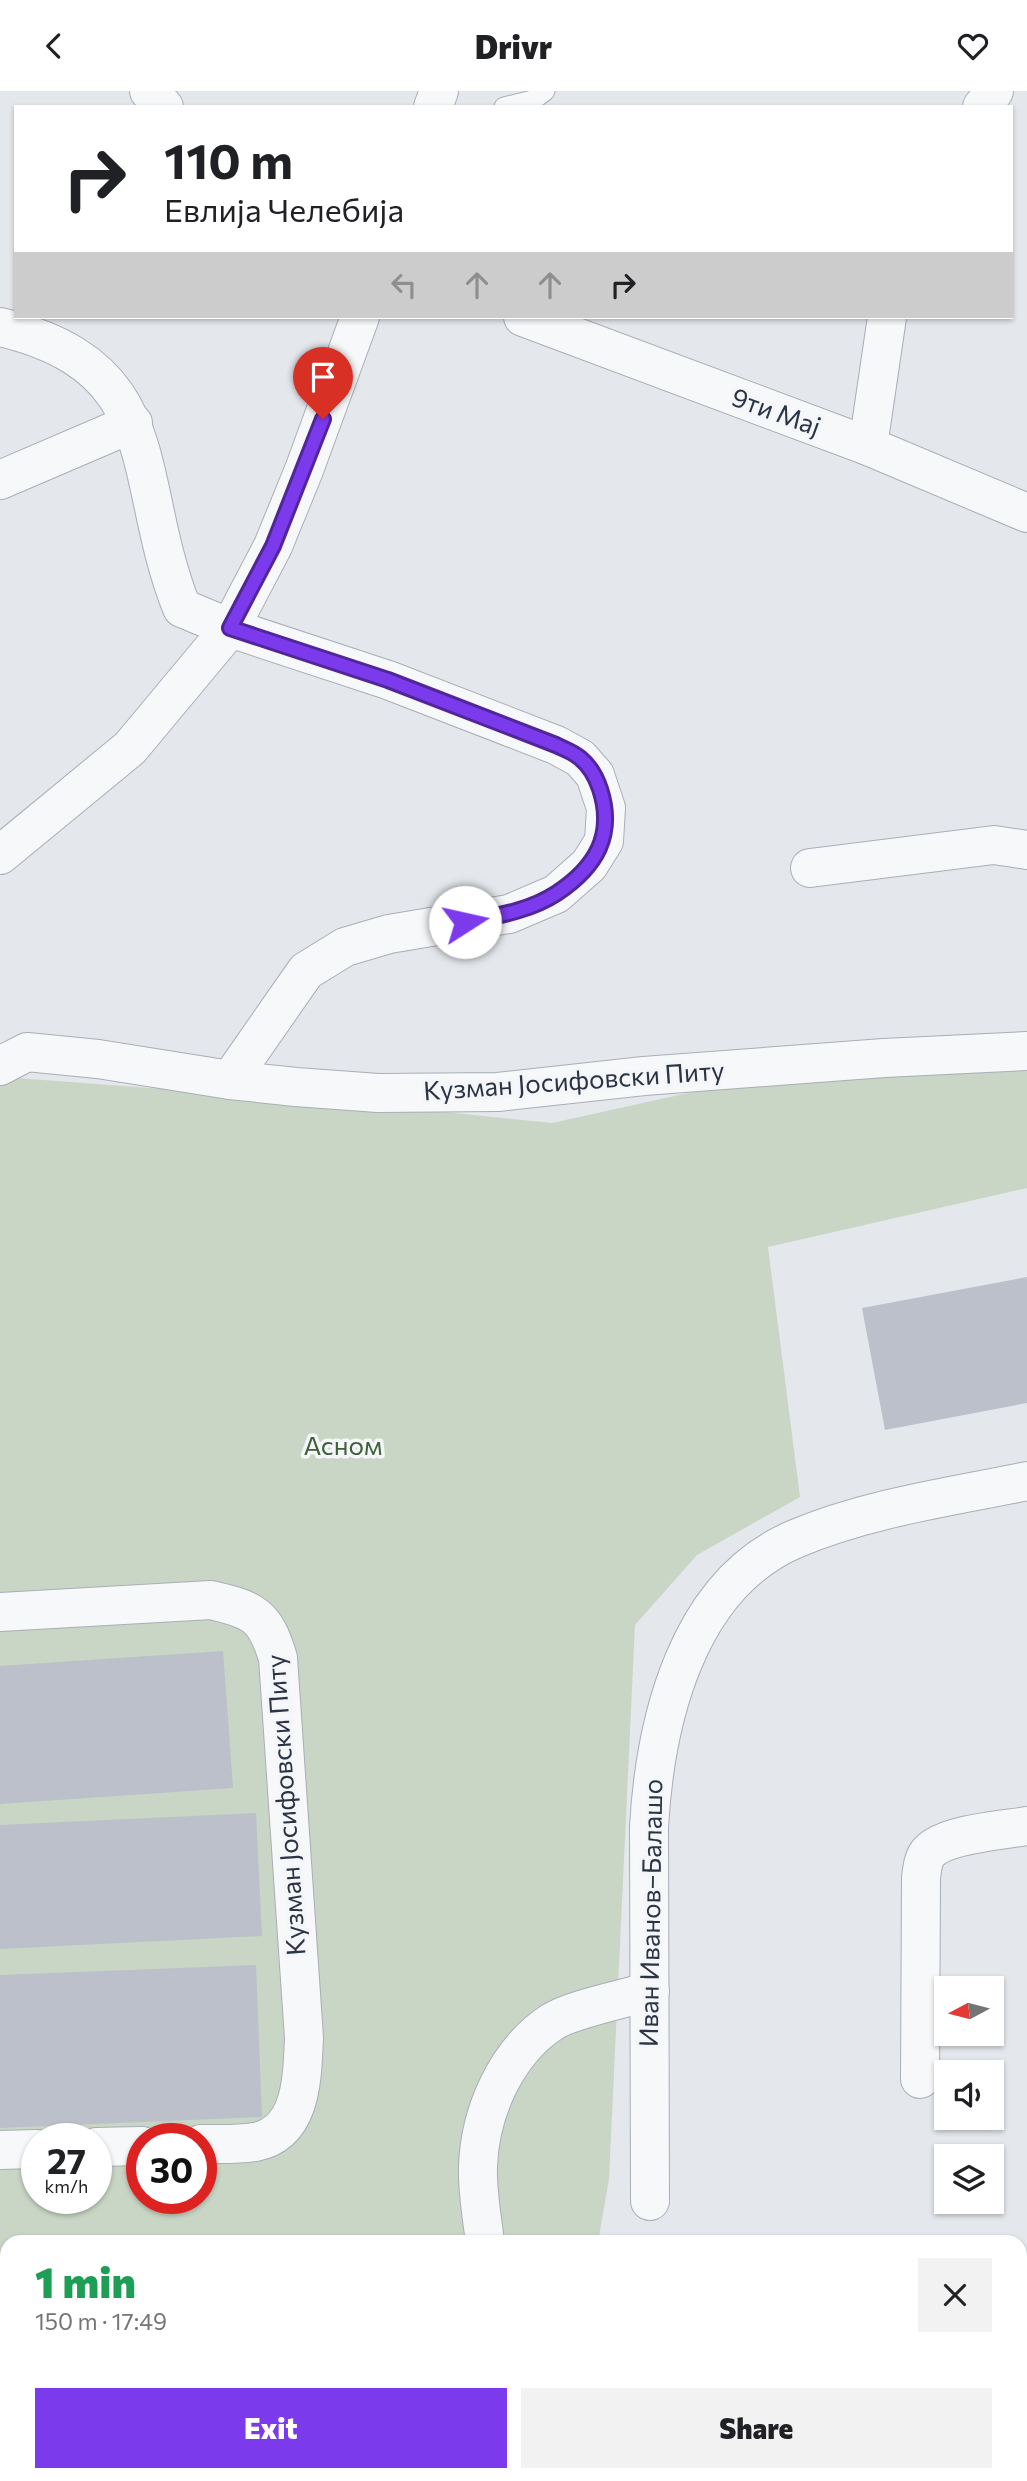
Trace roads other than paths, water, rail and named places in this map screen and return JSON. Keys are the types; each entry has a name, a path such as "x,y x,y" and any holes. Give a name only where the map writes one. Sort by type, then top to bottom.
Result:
{"street":[{"path":"149,91 162,105"},
{"path":"0,855 130,748 230,628 273,546 359,319"},
{"name":"9ти Мај","path":"528,319 868,446 1027,513"},
{"path":"868,446 887,319"},
{"path":"0,327 72,352 106,380 133,423 167,571 182,608 230,628 388,680 556,745 580,758 595,775 606,808 604,841 589,865 556,894 509,914 389,934 345,947 306,971 230,1080"},
{"path":"0,480 133,423"},
{"path":"810,868 994,845 1027,850"},
{"name":"Кузман Јосифовски Питу","path":"0,1066 27,1052 98,1059 230,1080 378,1093 498,1092 804,1064 1027,1051"},
{"name":"Иван Иванов–Балашо","path":"650,2201 649,1827 652,1773 660,1731 689,1645 712,1610 747,1568 794,1539 876,1512 1027,1481"},
{"name":"Кузман Јосифовски Питу","path":"0,1612 211,1600 241,1607 269,1628 278,1658 304,2038 302,2083 292,2116 270,2136 258,2141 217,2143"},
{"path":"920,2079 923,1864 928,1852 946,1841 1027,1826"},
{"path":"484,2235 478,2167 483,2132 499,2084 519,2050 554,2021 650,1991"},
{"path":"0,2150 21,2149"}],"lane":[{"path":"512,105 533,100 545,91"}],"park label":[{"name":"Асном","path":"343,1446"}]}
